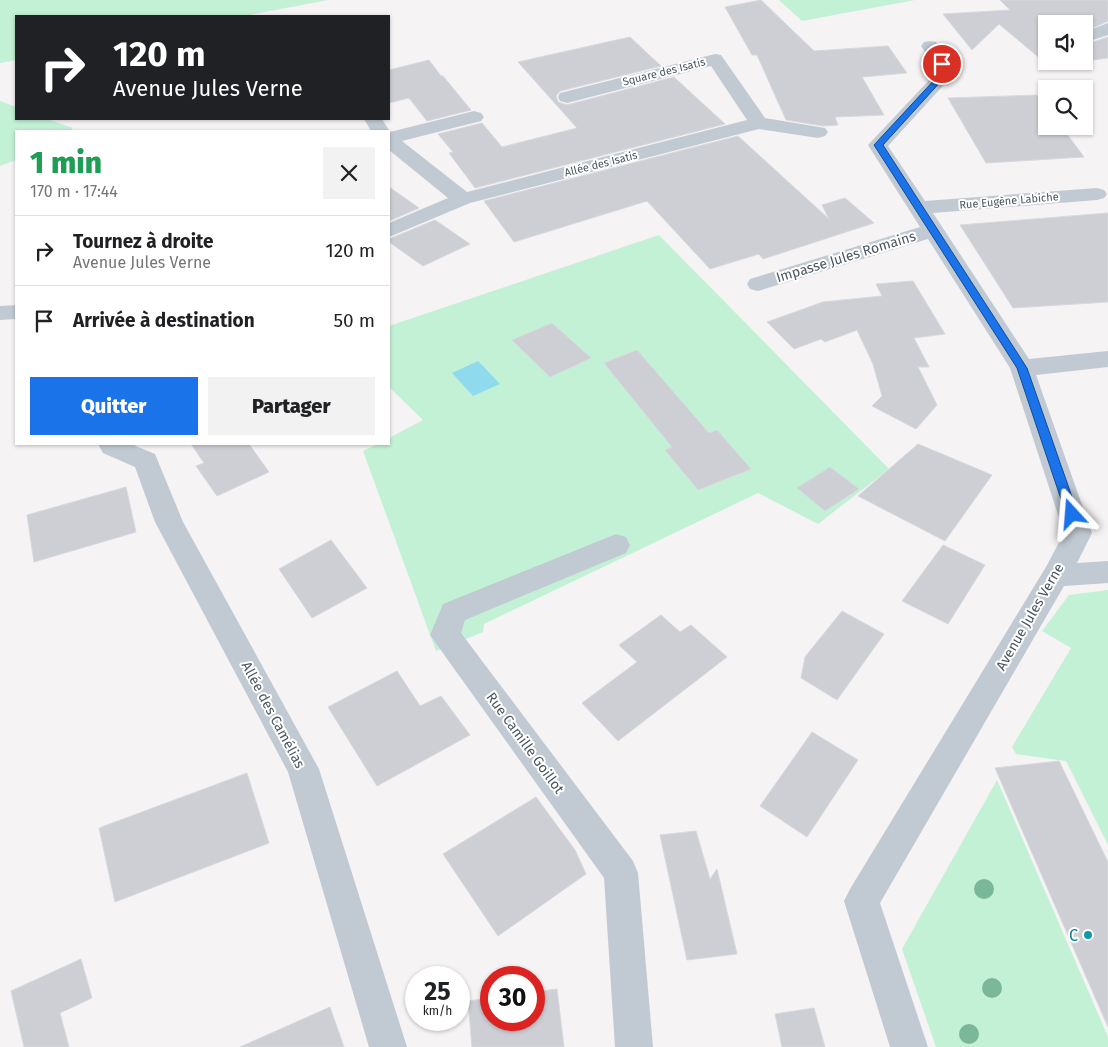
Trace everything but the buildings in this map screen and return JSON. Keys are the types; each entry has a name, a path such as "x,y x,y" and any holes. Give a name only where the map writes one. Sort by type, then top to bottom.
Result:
{"street":[{"name":"Avenue Jules Verne","path":"909,1047 862,901 1056,575 1078,532 1022,368 878,145 941,78 942,64 930,46"},
{"name":"Square des Isatis","path":"567,97 715,59 759,123"},
{"path":"390,139 474,117"},
{"name":"Allée des Isatis","path":"390,231 463,199 759,123 818,132"},
{"path":"390,140 463,199"},
{"name":"Rue Eugène Labiche","path":"927,219 1096,194"},
{"name":"Impasse Jules Romains","path":"758,284 927,219"},
{"path":"0,313 15,312"},
{"path":"1022,368 1108,359"},
{"name":"Allée des Camélias","path":"112,446 146,461 169,522 303,768 388,1047"},
{"name":"Rue Camille Goillot","path":"616,545 453,612 445,635 621,873 634,1047"},
{"path":"1056,575 1108,572"}],"green space":[{"path":"0,0 328,0 249,15 15,15 15,60 0,63"},
{"path":"779,0 915,0 802,21"},
{"path":"0,101 15,107 15,120 50,120 73,128 71,130 15,130 15,160 0,166"},
{"path":"659,235 889,469 818,524 758,493 484,624 483,632 436,651 363,451 376,445 390,445 390,437 423,420 390,388 390,326"},
{"path":"1108,590 1108,845 1066,761 1016,754 1012,747 1071,648 1042,631 1069,595"},
{"path":"997,780 1108,1037 1108,1047 936,1047 902,949"}],"water":[{"path":"478,361 500,384 473,396 452,373"}],"place":[{"name":"C","path":"1088,935"}],"route":[{"path":"942,64 941,78 878,145 921,208 933,230 1022,368 1072,514"}]}
